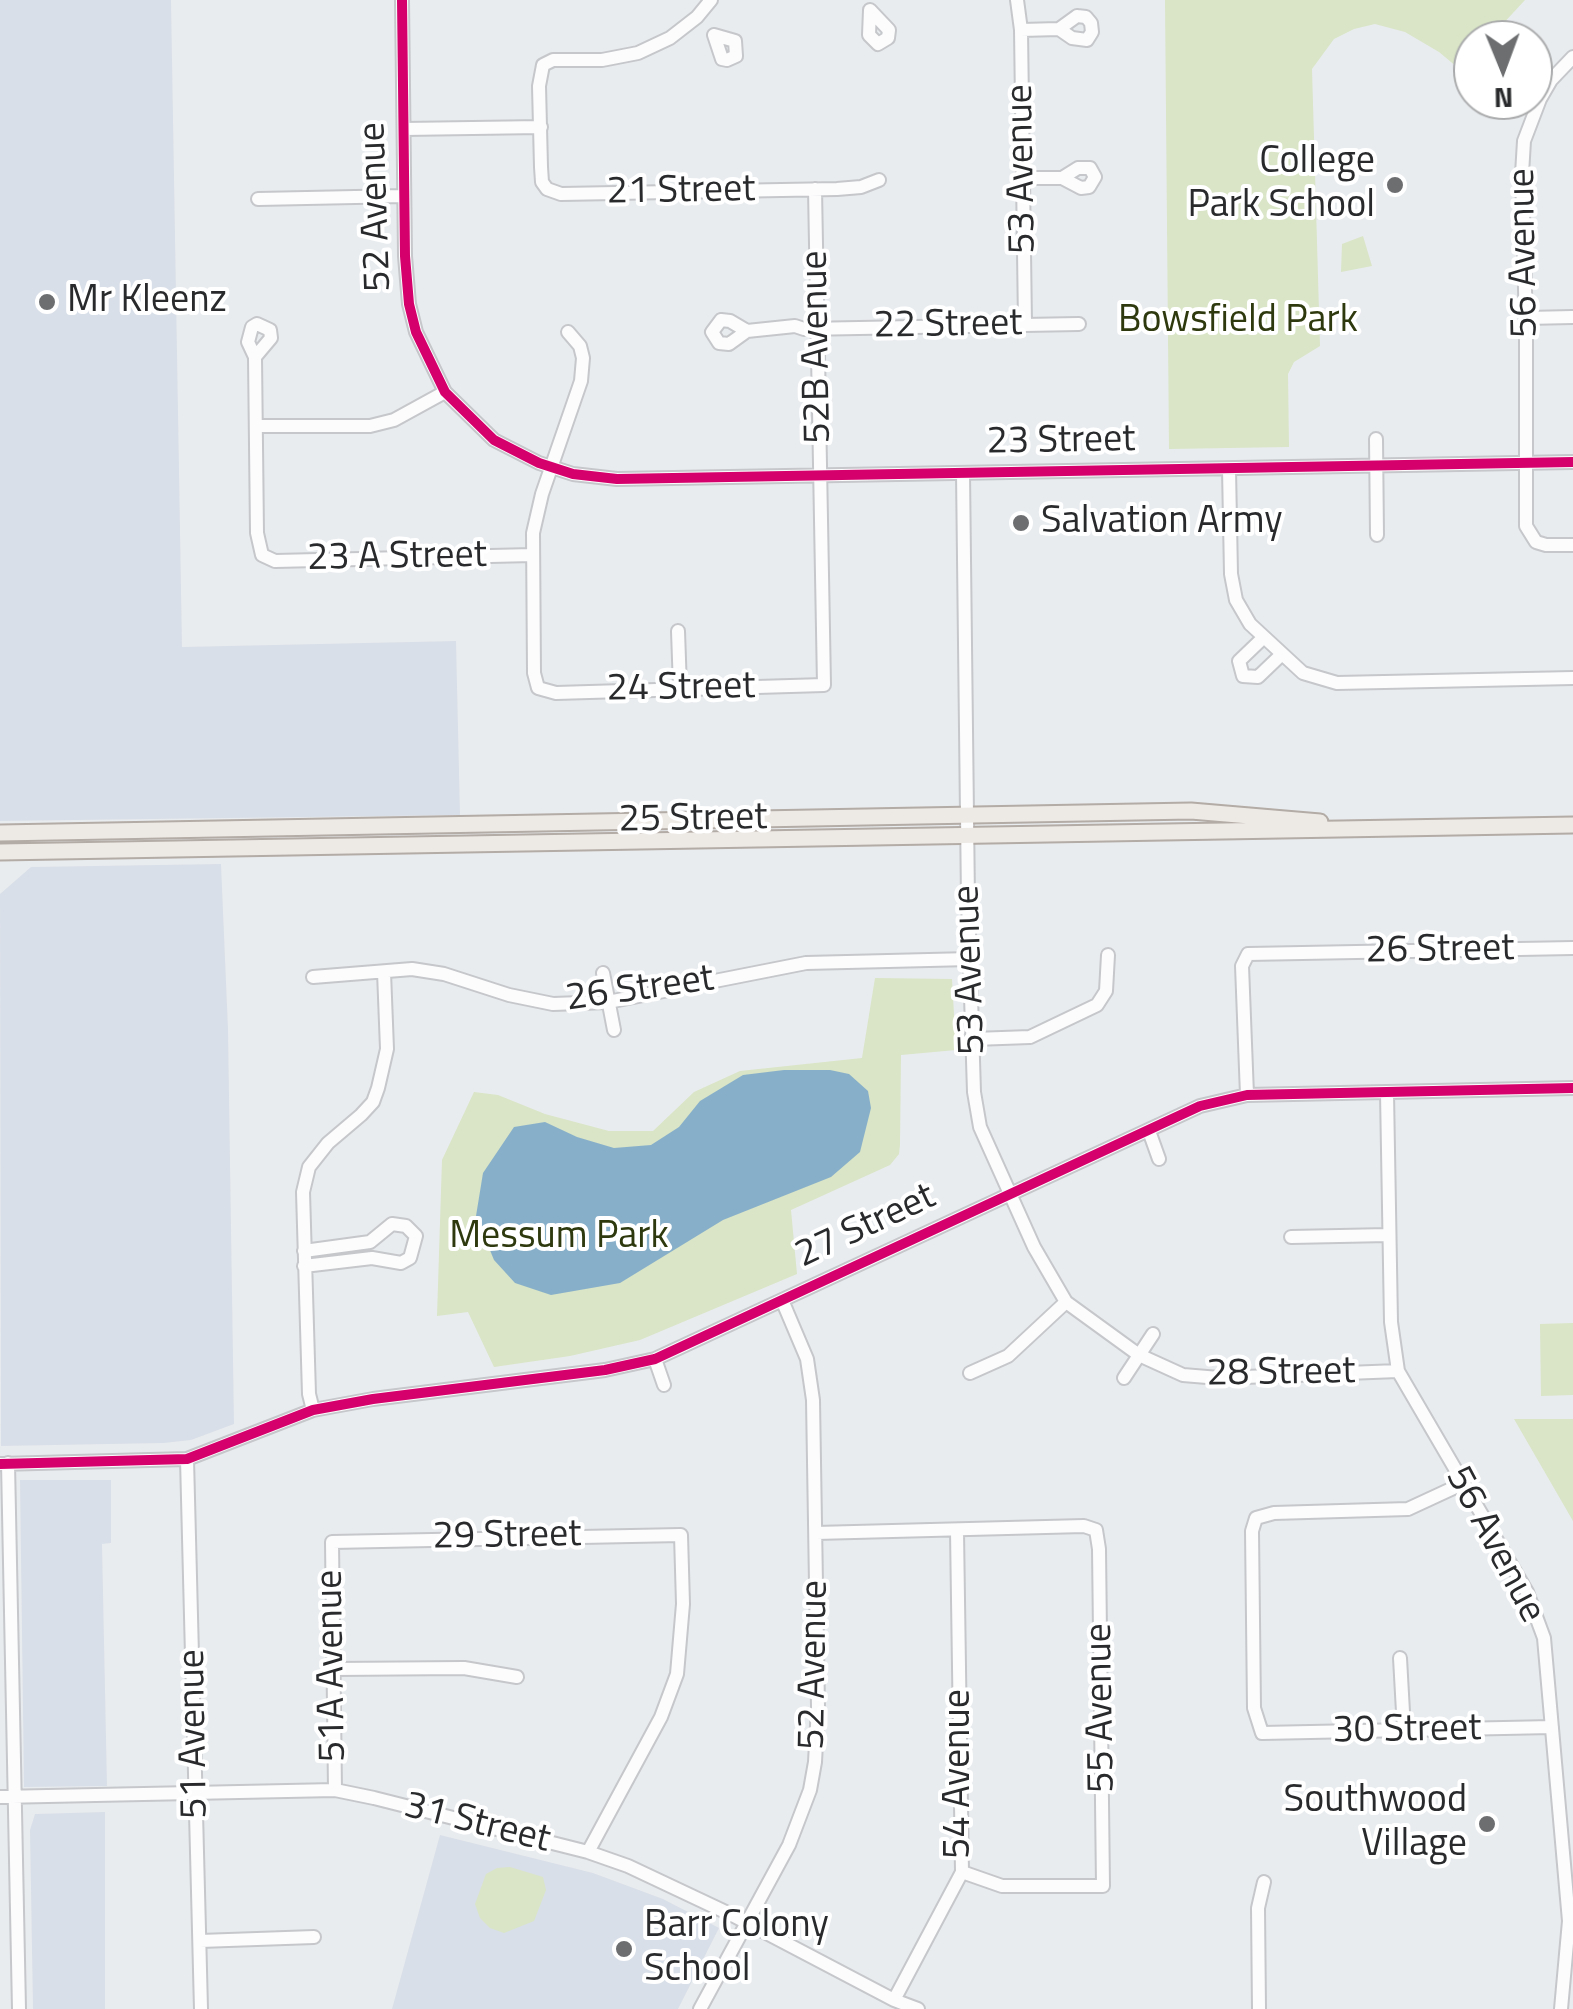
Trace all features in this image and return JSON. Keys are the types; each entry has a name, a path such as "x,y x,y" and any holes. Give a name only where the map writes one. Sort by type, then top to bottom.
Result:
{"main road":[{"name":"25 Street","path":"0,830 1192,811 1386,827"},
{"name":"25 Street","path":"4,853 1214,833 1573,823"}],"street":[{"name":"52 Avenue","path":"402,0 409,304 422,348 445,392 494,440 552,468"},
{"path":"404,129 541,127 543,65 553,60 602,60 638,53 670,38 696,18 711,0"},
{"name":"53 Avenue","path":"1019,7 1025,324"},
{"path":"696,18 714,36"},
{"path":"1021,30 1059,29"},
{"name":"56 Avenue","path":"1573,56 1546,90 1524,141 1522,174 1525,515 1528,532 1536,542 1546,546 1573,545"},
{"name":"21 Street","path":"541,127 542,182 546,189 561,194 861,187 879,180"},
{"path":"1023,178 1062,178"},
{"name":"52B Avenue","path":"815,189 824,686"},
{"path":"258,199 404,196"},
{"path":"1526,318 1573,317"},
{"name":"22 Street","path":"753,330 768,334 800,328 1079,324"},
{"path":"533,555 536,512 582,381 580,346 568,332"},
{"path":"256,357 256,426 370,426 394,420 445,392"},
{"name":"23 A Street","path":"256,426 257,533 262,555 275,560 533,555"},
{"path":"1376,440 1377,535"},
{"name":"23 Street","path":"552,468 606,478 1573,462"},
{"path":"1229,469 1232,587 1241,612 1282,655 1318,680 1358,684 1573,678"},
{"name":"53 Avenue","path":"963,473 974,1092 980,1127 1034,1247 1066,1302"},
{"name":"24 Street","path":"533,555 534,673 538,688 556,693 824,686"},
{"path":"678,631 680,688"},
{"path":"1264,637 1239,662 1243,676 1258,676 1282,655"},
{"name":"26 Street","path":"1247,1095 1242,966 1248,954 1573,948"},
{"path":"974,1039 1030,1037 1096,1005 1106,991 1108,955"},
{"name":"26 Street","path":"313,977 412,969 553,1004 608,1002 806,963 970,958"},
{"path":"313,1410 304,1266 306,1180 309,1166 328,1143 373,1102 383,1075 386,1049 384,972"},
{"path":"603,973 614,1030"},
{"name":"27 Street","path":"187,1458 313,1410 604,1370 655,1359 1200,1106 1247,1095 1573,1088"},
{"name":"56 Avenue","path":"1387,1093 1391,1322 1398,1371 1538,1614 1548,1671 1569,1921 1561,2009"},
{"path":"1149,1132 1159,1159"},
{"path":"316,1133 328,1143"},
{"path":"304,1251 370,1242 392,1224 406,1226 416,1236 410,1258 401,1263 372,1258 304,1266"},
{"path":"1290,1237 1388,1235"},
{"path":"370,1242 372,1258"},
{"path":"336,1248 339,1264"},
{"name":"52 Avenue","path":"700,2009 790,1845 810,1790 818,1722 813,1400 808,1359 782,1300"},
{"path":"970,1373 1008,1356 1066,1302"},
{"name":"28 Street","path":"1066,1302 1139,1356 1184,1374 1219,1378 1398,1371"},
{"path":"1124,1378 1152,1334"},
{"path":"655,1359 664,1385"},
{"path":"19,2009 7,1797 4,1463 187,1458"},
{"name":"51 Avenue","path":"187,1458 201,2009"},
{"name":"30 Street","path":"1462,1484 1408,1509 1274,1513 1256,1518 1252,1531 1254,1708 1262,1733 1552,1727"},
{"name":"55 Avenue","path":"957,1532 1084,1526 1096,1530 1100,1548 1104,1886 1002,1886 962,1872"},
{"path":"816,1532 957,1532"},
{"name":"54 Avenue","path":"894,2000 962,1872 957,1532"},
{"name":"29 Street","path":"332,1542 681,1536 684,1604 676,1674 661,1716 588,1852"},
{"name":"51A Avenue","path":"332,1542 335,1790"},
{"path":"1400,1658 1404,1730"},
{"path":"334,1669 464,1668 517,1677"},
{"name":"31 Street","path":"7,1797 335,1790 588,1852 628,1866 918,2009"},
{"path":"1259,2009 1258,1908 1264,1882"},
{"path":"200,1941 314,1937"}],"shaded area":[{"path":"0,0 171,0 182,647 456,641 460,815 0,821"},
{"path":"221,864 228,1029 234,1424 191,1440 164,1443 1,1446 0,894 31,867"},
{"path":"20,1480 111,1480 111,1543 102,1544 107,1786 24,1787"},
{"path":"105,1812 105,2009 33,2009 30,1830 35,1814"},
{"path":"440,1835 593,1873 663,1899 719,1928 678,2009 392,2009"}],"green space":[{"name":"Bowsfield Park","path":"1165,0 1525,0 1506,20 1453,20 1453,64 1405,32 1375,24 1334,39 1312,69 1320,346 1294,362 1288,374 1289,447 1169,449"},
{"path":"1363,236 1372,266 1341,272 1342,244"},
{"name":"Messum Park","path":"875,978 952,979 956,1050 901,1055 899,1154 890,1165 791,1210 797,1274 640,1340 570,1356 494,1367 468,1312 437,1316 442,1160 474,1092 498,1095 545,1114 609,1131 653,1131 694,1092 740,1071 862,1058"},
{"path":"1573,1323 1573,1395 1541,1396 1540,1324"},
{"path":"1514,1419 1573,1419 1573,1521"},
{"path":"510,1867 543,1877 546,1890 534,1921 504,1933 490,1928 480,1918 475,1904 486,1874"}],"water":[{"path":"784,1070 849,1074 868,1091 871,1108 860,1152 831,1177 723,1220 620,1283 551,1295 515,1283 494,1260 476,1216 483,1173 514,1127 545,1122 614,1148 651,1145 679,1127 700,1101 743,1075"}],"cycle path":[{"path":"402,0 405,256 416,332 445,392 494,440 539,463 573,474 617,479 1573,462"},
{"path":"0,1464 187,1459 313,1410 605,1370 655,1359 1200,1106 1247,1095 1573,1088"}],"place":[{"name":"College Park School","path":"1395,185"},
{"name":"Mr Kleenz","path":"47,302"},
{"name":"Salvation Army","path":"1021,523"},
{"name":"Southwood Village","path":"1487,1824"},
{"name":"Barr Colony School","path":"624,1949"}]}
